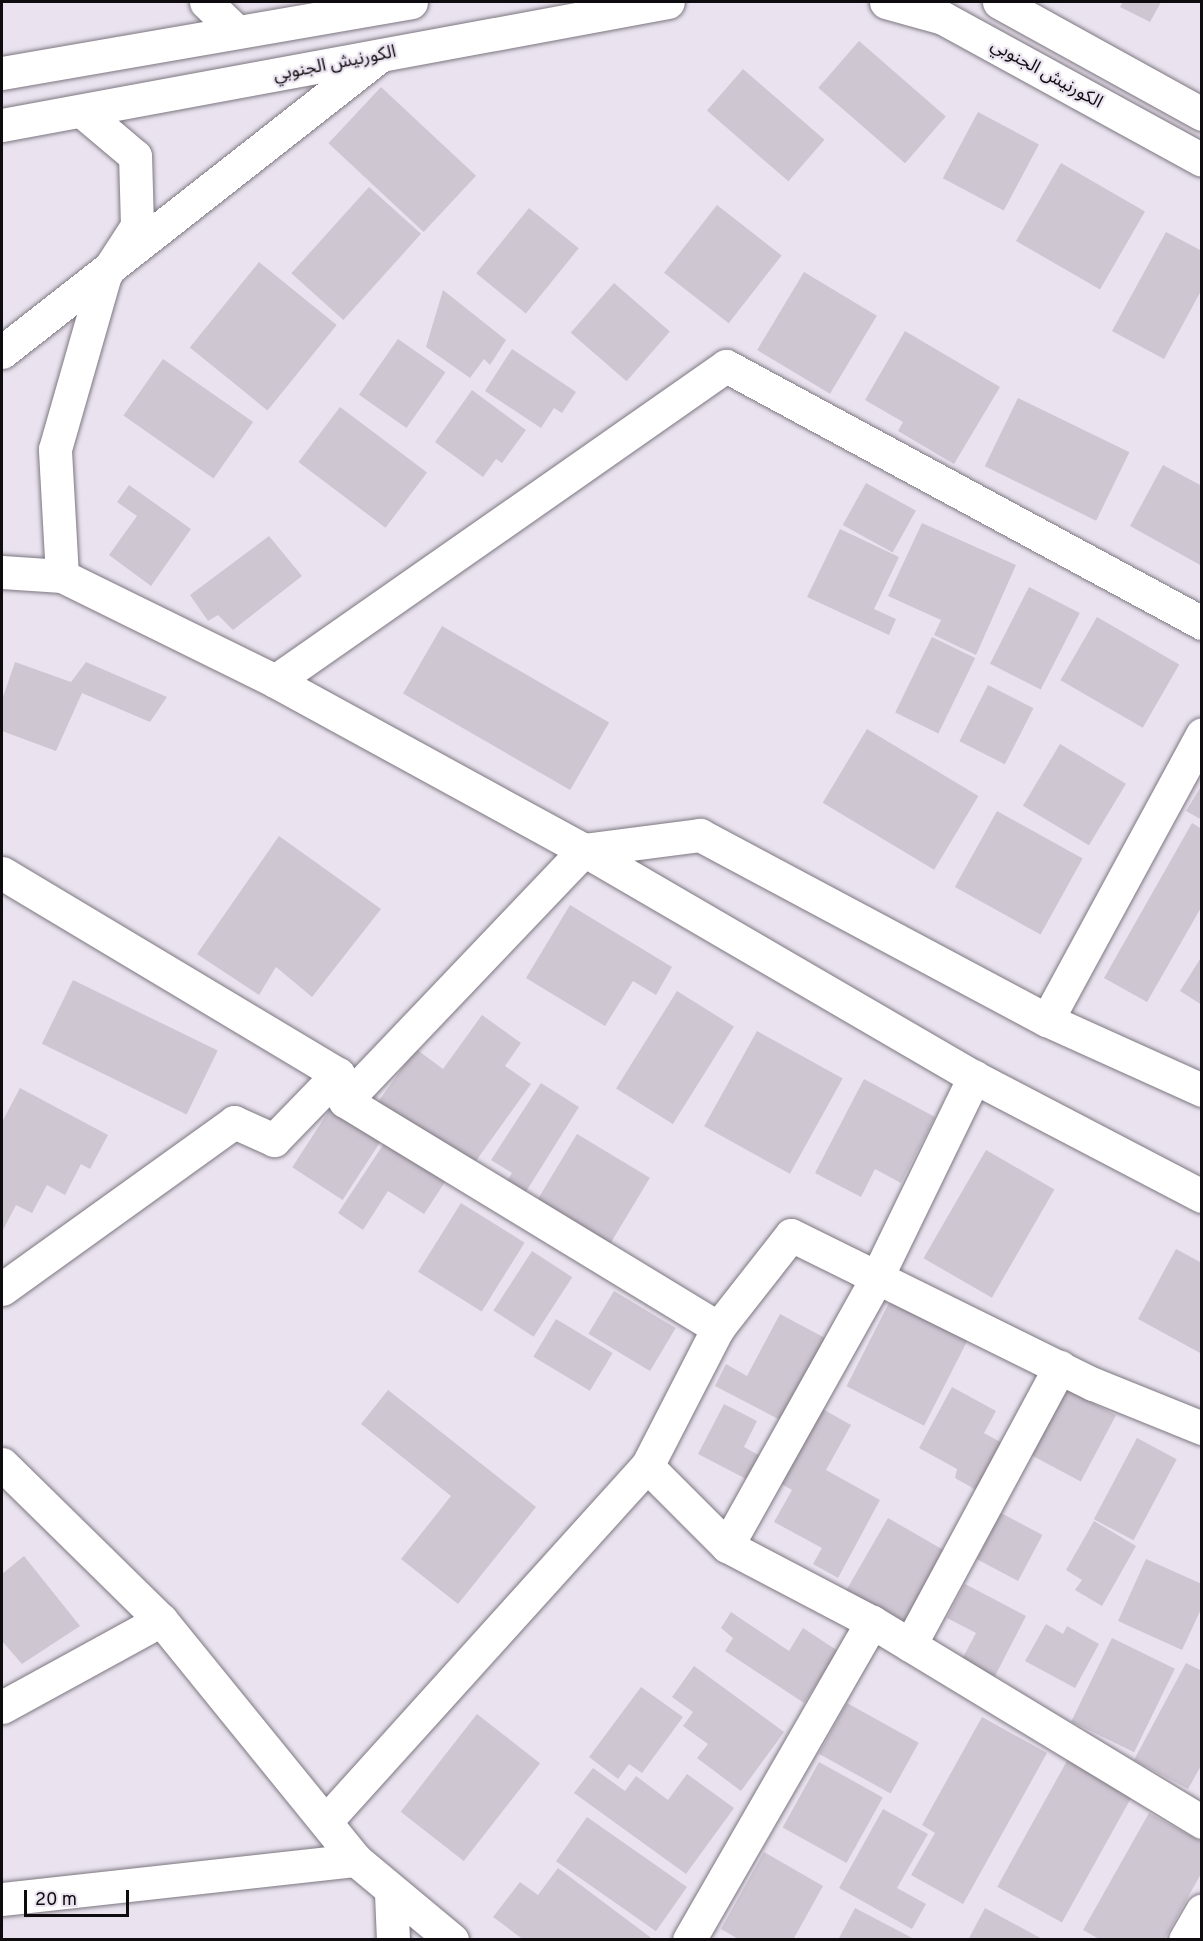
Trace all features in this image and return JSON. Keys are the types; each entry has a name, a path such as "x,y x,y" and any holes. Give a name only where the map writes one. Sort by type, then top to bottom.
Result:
{"street":[{"path":"206,2 235,30"},
{"path":"2,73 235,30 411,2"},
{"name":"الكورنيش الجنوبي","path":"2,125 83,112 668,2"},
{"name":"الكورنيش الجنوبي","path":"886,2 943,18 1202,160"},
{"path":"999,2 1202,114"},
{"path":"2,352 105,275 380,56"},
{"path":"62,576 55,448 105,275 137,226 135,156 83,112"},
{"path":"275,681 726,366 1202,623"},
{"path":"2,572 62,576 275,681 584,849 974,1077 1202,1196"},
{"path":"1047,1020 1202,734"},
{"path":"2,1289 234,1122 274,1140 342,1088 584,849 700,836 1047,1020 1202,1090"},
{"path":"2,873 718,1328"},
{"path":"728,1546 876,1279 974,1077"},
{"path":"326,1821 647,1466 718,1328 791,1235 876,1279 1060,1367 1202,1428"},
{"path":"910,1645 1060,1367"},
{"path":"2,1464 161,1620 356,1860 391,1893 452,1940"},
{"path":"647,1466 728,1546 872,1622 1202,1822"},
{"path":"2,1707 161,1620"},
{"path":"689,1940 872,1622"},
{"path":"2,1899 356,1860"},
{"path":"391,1893 393,1940"},
{"path":"1185,1940 1202,1911"}],"building":[{"path":"1123,2 1161,2 1150,22 1120,7"},
{"path":"859,41 946,116 905,163 818,88"},
{"path":"743,69 825,140 788,181 707,111"},
{"path":"381,87 476,176 424,232 328,143"},
{"path":"978,112 1039,144 1004,211 943,178"},
{"path":"1061,163 1145,212 1100,289 1016,241"},
{"path":"369,187 421,234 343,320 291,273"},
{"path":"717,205 782,255 729,323 664,273"},
{"path":"529,208 579,248 526,314 476,273"},
{"path":"1166,232 1202,251 1202,289 1164,359 1112,331"},
{"path":"259,262 337,325 267,410 190,347"},
{"path":"804,272 877,316 830,394 757,350"},
{"path":"614,283 670,332 627,381 571,333"},
{"path":"443,290 506,340 490,365 484,359 470,378 426,347"},
{"path":"905,331 1000,387 954,464 898,431 903,422 865,400"},
{"path":"398,339 446,372 407,428 359,395"},
{"path":"512,349 576,392 562,413 554,408 541,428 485,391"},
{"path":"163,359 253,422 214,479 123,416"},
{"path":"472,390 526,430 502,463 496,459 483,477 435,442"},
{"path":"1018,398 1129,452 1096,521 985,466"},
{"path":"340,407 427,473 386,528 298,462"},
{"path":"1163,465 1202,486 1202,566 1130,526"},
{"path":"866,483 916,511 893,553 843,525"},
{"path":"129,485 191,529 151,586 109,555 137,516 117,502"},
{"path":"922,523 1016,565 976,655 934,635 941,620 888,596"},
{"path":"840,529 899,557 874,609 896,619 889,635 807,597"},
{"path":"269,536 302,576 233,630 218,615 208,621 190,595"},
{"path":"1029,587 1080,613 1041,690 990,664"},
{"path":"1097,617 1179,664 1143,728 1060,680"},
{"path":"442,626 609,722 570,790 403,694"},
{"path":"932,637 975,658 938,734 895,712"},
{"path":"15,662 71,682 86,662 167,697 150,722 82,693 56,751 2,731 2,700"},
{"path":"988,685 1033,708 1005,764 959,741"},
{"path":"867,729 978,796 934,870 823,803"},
{"path":"1060,744 1126,784 1089,845 1023,806"},
{"path":"1202,785 1202,820 1186,811"},
{"path":"997,811 1083,859 1041,935 955,887"},
{"path":"1192,823 1202,829 1202,906 1147,1002 1104,978"},
{"path":"279,836 381,909 312,997 276,967 259,995 197,954"},
{"path":"570,905 672,967 656,995 633,981 605,1026 526,978"},
{"path":"1202,956 1202,1005 1180,991"},
{"path":"73,980 218,1051 187,1114 42,1044"},
{"path":"677,991 734,1027 673,1124 616,1089"},
{"path":"482,1015 521,1043 505,1066 531,1084 468,1172 375,1106 416,1049 443,1069"},
{"path":"757,1031 843,1079 790,1174 704,1126"},
{"path":"864,1079 935,1117 901,1183 875,1169 861,1197 815,1173"},
{"path":"541,1083 579,1107 522,1198 503,1187 512,1173 491,1160"},
{"path":"20,1088 108,1135 90,1169 81,1164 65,1195 47,1185 32,1213 16,1205 2,1232 2,1122"},
{"path":"332,1106 382,1139 343,1200 292,1167"},
{"path":"577,1134 650,1178 610,1244 537,1200"},
{"path":"389,1136 449,1176 424,1214 388,1191 363,1230 338,1213"},
{"path":"986,1150 1054,1189 992,1298 924,1258"},
{"path":"461,1203 525,1243 482,1311 418,1272"},
{"path":"1176,1249 1202,1263 1202,1354 1138,1319"},
{"path":"532,1251 572,1277 534,1337 493,1311"},
{"path":"614,1291 676,1328 650,1371 588,1334"},
{"path":"891,1299 969,1338 924,1426 847,1386"},
{"path":"780,1314 825,1338 782,1421 715,1386 726,1364 747,1376"},
{"path":"556,1319 613,1353 590,1391 533,1357"},
{"path":"952,1387 996,1411 984,1433 1011,1448 985,1495 955,1478 957,1469 919,1448"},
{"path":"1063,1387 1116,1415 1081,1481 1028,1453"},
{"path":"388,1390 536,1507 458,1604 401,1559 451,1496 361,1424"},
{"path":"724,1404 757,1421 744,1447 764,1458 752,1482 698,1454"},
{"path":"819,1407 851,1425 826,1470 880,1500 838,1578 813,1564 822,1548 774,1522 792,1490 778,1482"},
{"path":"1137,1438 1177,1459 1134,1540 1094,1519"},
{"path":"1001,1513 1042,1535 1018,1581 977,1559"},
{"path":"888,1518 948,1552 905,1627 845,1592"},
{"path":"1094,1521 1136,1546 1102,1606 1075,1590 1082,1580 1066,1570"},
{"path":"24,1556 80,1626 22,1664 2,1641 2,1574"},
{"path":"1146,1559 1202,1584 1202,1607 1182,1650 1118,1621"},
{"path":"965,1584 1026,1616 994,1678 961,1661 976,1633 947,1618"},
{"path":"731,1612 789,1651 803,1628 838,1651 804,1703 725,1651 733,1638 721,1628"},
{"path":"1046,1624 1063,1634 1067,1626 1099,1644 1075,1688 1025,1661"},
{"path":"1112,1638 1175,1669 1134,1752 1071,1722"},
{"path":"1186,1663 1202,1671 1202,1764 1188,1789 1134,1760"},
{"path":"694,1666 784,1732 741,1791 697,1758 708,1744 683,1726 693,1712 672,1697"},
{"path":"641,1687 683,1717 642,1773 629,1764 618,1779 589,1757"},
{"path":"847,1703 919,1743 891,1793 819,1754"},
{"path":"477,1714 540,1763 464,1861 401,1812"},
{"path":"982,1717 1047,1753 963,1904 911,1875 935,1833 922,1825"},
{"path":"1068,1759 1133,1795 1062,1923 997,1887"},
{"path":"819,1762 883,1797 846,1863 783,1828"},
{"path":"593,1768 625,1791 636,1776 668,1800 687,1774 734,1808 686,1874 574,1793"},
{"path":"883,1809 928,1834 897,1888 926,1904 912,1929 839,1888"},
{"path":"1149,1813 1202,1842 1202,1872 1164,1940 1101,1940 1083,1930"},
{"path":"587,1817 687,1887 656,1931 556,1861"},
{"path":"764,1852 823,1886 793,1940 740,1940 721,1929"},
{"path":"558,1868 654,1940 524,1940 493,1917 520,1882 538,1895"},
{"path":"855,1908 916,1940 838,1940"},
{"path":"985,1908 1044,1940 968,1940"}]}
